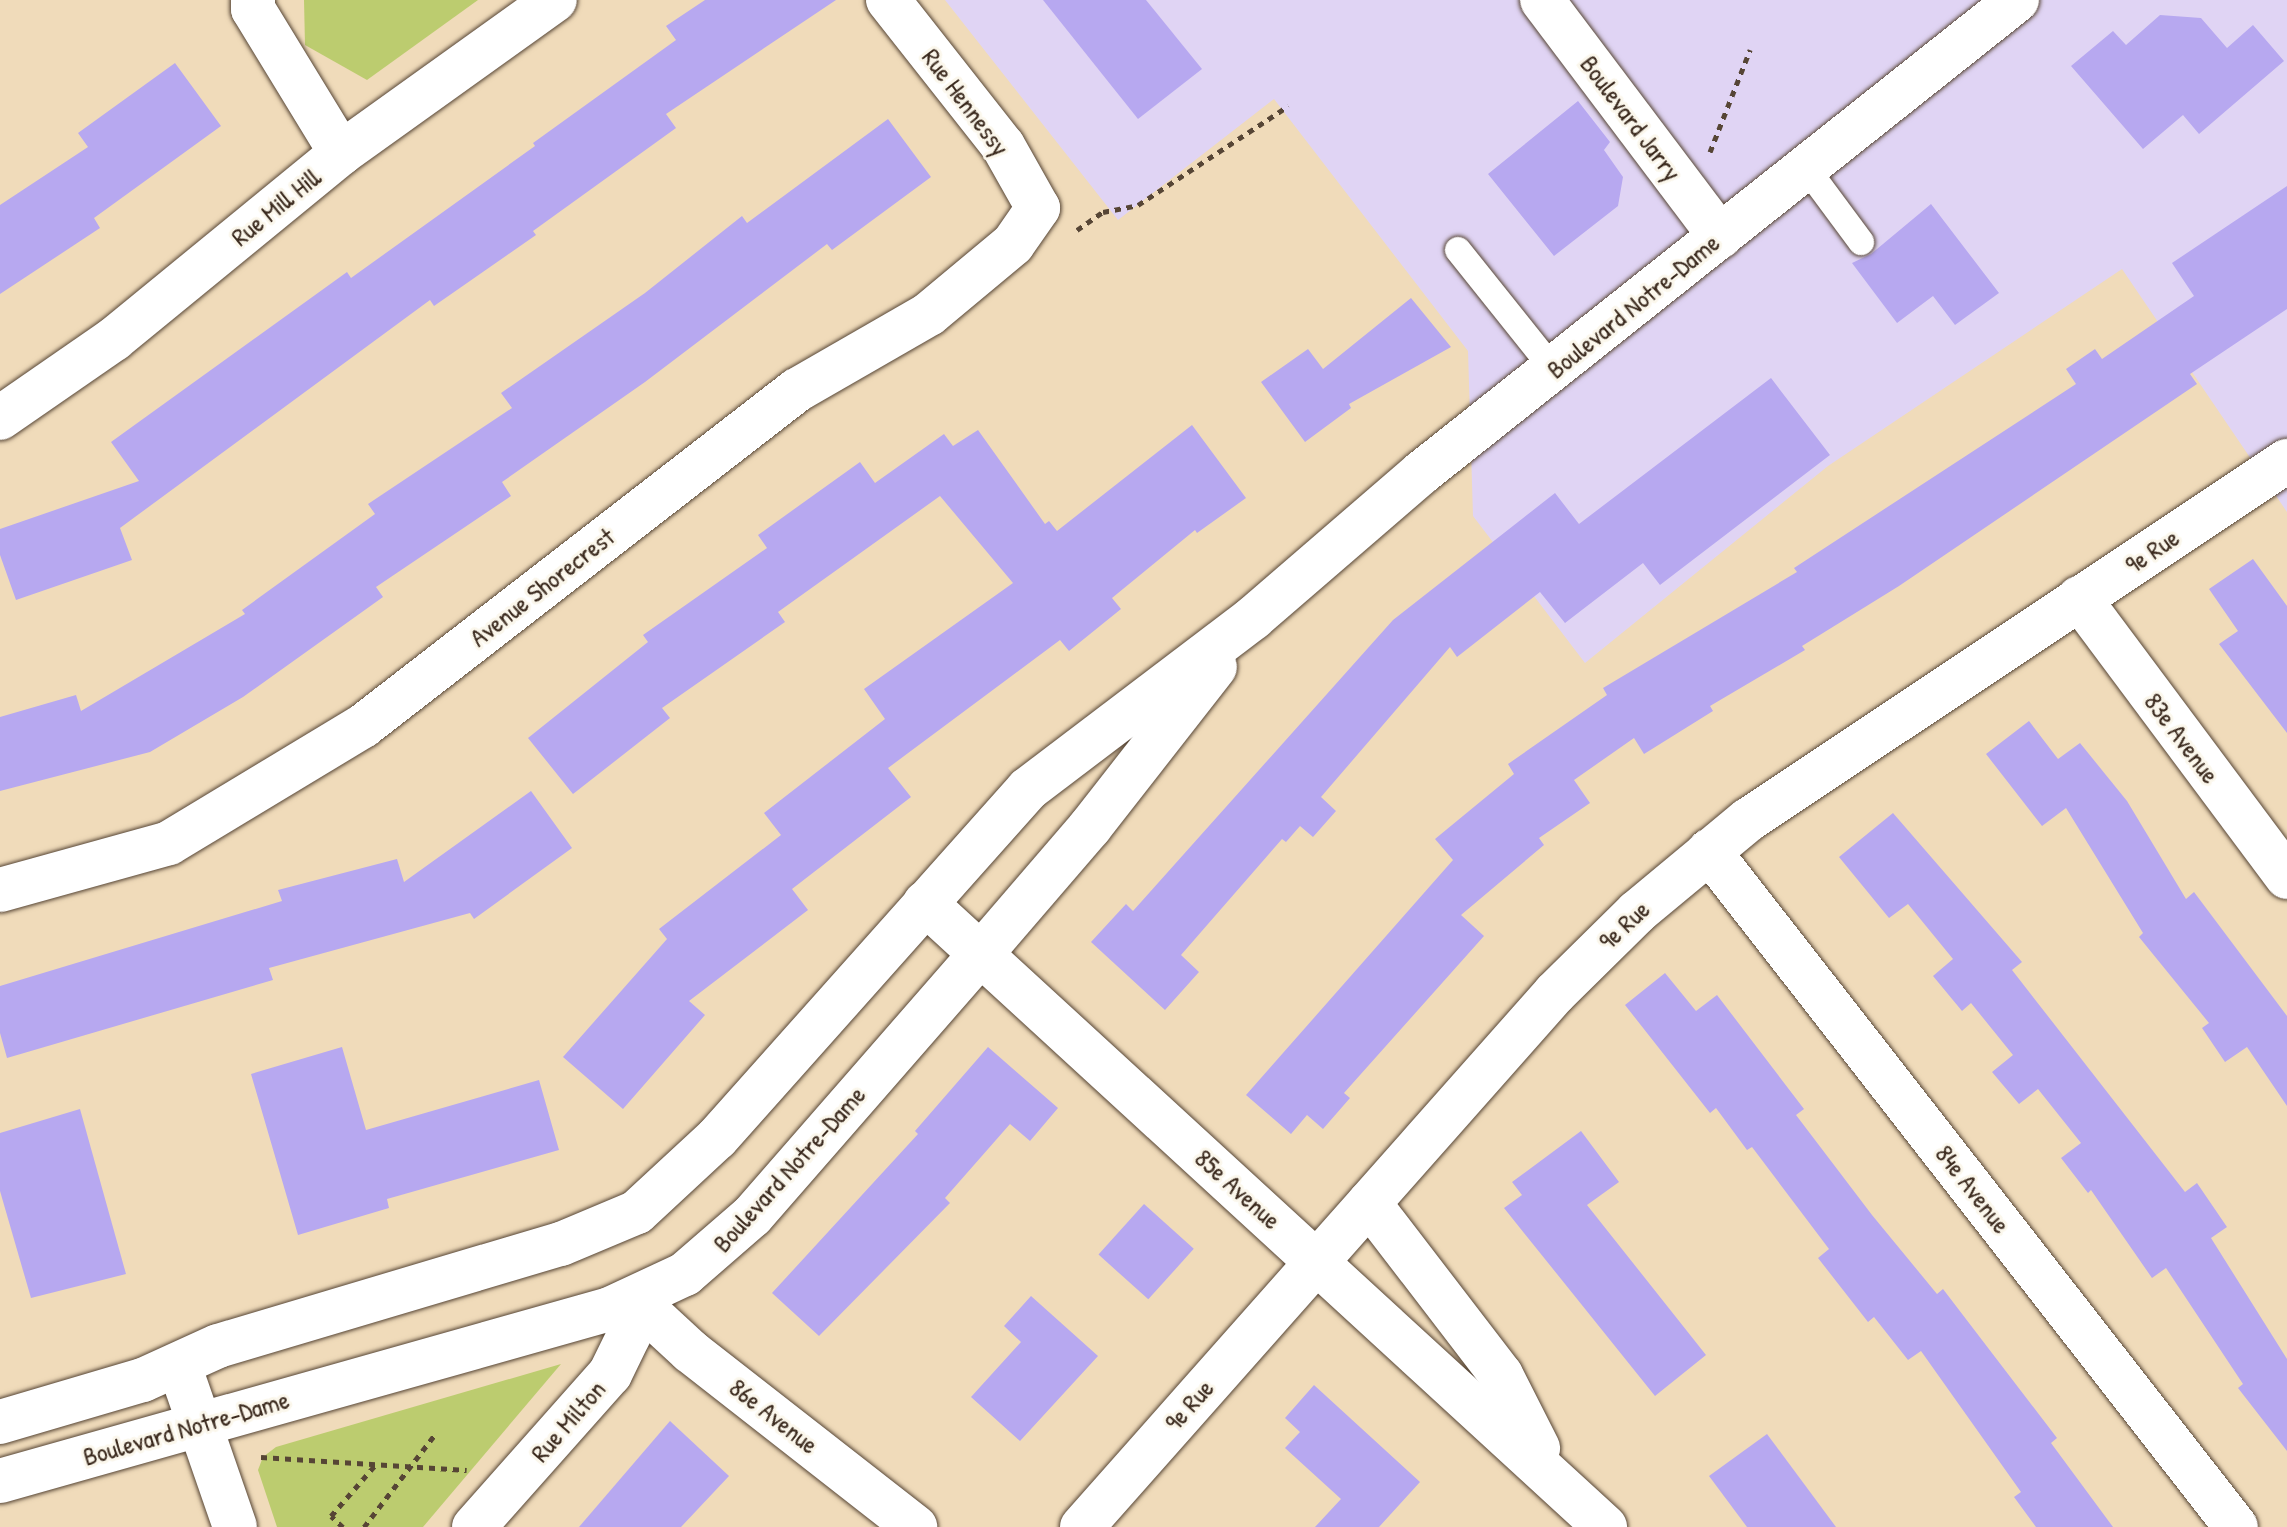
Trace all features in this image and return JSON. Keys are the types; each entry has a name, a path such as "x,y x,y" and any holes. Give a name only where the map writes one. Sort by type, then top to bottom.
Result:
{"street":[{"path":"253,0 253,9 341,153"},
{"name":"Rue Mill Hill","path":"0,418 114,339 341,153 555,0"},
{"name":"Rue Hennessy","path":"888,0 1003,146 1038,208"},
{"name":"Boulevard Jarry","path":"1542,0 1720,236"},
{"name":"Boulevard Notre-Dame","path":"0,1422 179,1365 218,1346 561,1244 637,1212 717,1138 1028,789 1253,618 1402,488 2017,0"},
{"name":"Avenue Shorecrest","path":"0,890 169,843 363,726 797,390 929,314 1013,244 1038,208"},
{"name":"9e Rue","path":"1082,1527 1555,993 1637,912 1709,851 2079,598 2287,461"},
{"name":"83e Avenue","path":"2079,598 2287,877"},
{"name":"Boulevard Notre-Dame","path":"0,1481 636,1301 685,1274 734,1234 980,955 1090,827 1253,618"},
{"name":"84e Avenue","path":"1709,851 2236,1527"},
{"name":"85e Avenue","path":"925,903 1605,1527"},
{"name":"85e Avenue","path":"1369,1203 1501,1375 1551,1476"},
{"name":"Rue Milton","path":"474,1527 610,1374 629,1335 636,1301"},
{"name":"86e Avenue","path":"636,1301 690,1351 915,1527"},
{"path":"179,1365 235,1527"}],"lane":[{"path":"1807,169 1861,242"},
{"path":"1458,250 1553,369"}],"path":[{"path":"1709,153 1750,50"},
{"path":"1073,233 1103,212 1138,205 1288,106"},
{"path":"364,1527 408,1465 436,1433"},
{"path":"256,1457 479,1471"},
{"path":"343,1527 331,1516 377,1463"}],"shaded area":[{"path":"945,0 2287,0 2287,512 2122,269 1828,466 1585,663 1473,516 1468,351 1274,99 1118,220"}],"green space":[{"path":"304,0 478,0 367,80 305,45"},
{"path":"561,1364 423,1527 277,1527 258,1470 263,1457 276,1447"}],"building":[{"path":"705,0 836,0 666,114 676,128 533,231 536,235 434,306 430,300 120,528 132,560 16,600 0,555 0,529 139,481 111,442 347,272 351,278 535,146 533,143 676,40 666,26"},
{"path":"1043,0 1146,0 1202,69 1138,119"},
{"path":"2160,15 2201,18 2227,48 2253,25 2284,61 2199,134 2183,115 2143,149 2071,66 2113,31 2126,45"},
{"path":"175,63 221,126 94,218 100,228 0,294 0,205 88,147 78,133"},
{"path":"1578,101 1610,142 1604,150 1623,177 1618,206 1554,256 1488,174"},
{"path":"888,119 931,177 832,250 827,244 645,382 502,482 511,496 376,587 383,597 243,697 150,752 0,791 0,717 76,695 81,711 245,614 242,610 375,514 368,504 512,408 501,393 645,293 742,216 747,223"},
{"path":"2287,186 2287,309 2190,374 2197,384 1899,586 1802,646 1805,650 1710,706 1713,711 1644,754 1634,738 1574,780 1590,803 1539,838 1544,845 1461,915 1484,936 1344,1093 1350,1098 1323,1129 1307,1115 1291,1134 1246,1095 1453,860 1435,839 1514,774 1508,764 1607,695 1603,688 1797,572 1794,568 2076,384 2066,369 2095,349 2102,359 2194,296 2172,263"},
{"path":"1931,204 1999,293 1955,325 1933,296 1897,323 1852,263 1871,254"},
{"path":"1411,298 1451,347 1349,404 1351,408 1305,442 1261,382 1308,349 1323,369"},
{"path":"1771,378 1830,455 1660,585 1643,563 1565,623 1540,592 1457,657 1450,647 1321,797 1336,811 1313,837 1300,826 1286,842 1282,839 1181,955 1199,972 1165,1010 1091,942 1126,904 1133,911 1393,620 1555,493 1579,524"},
{"path":"1192,425 1246,498 1197,533 1195,530 1112,598 1121,609 1069,651 1060,640 888,768 911,797 792,889 808,910 689,1001 705,1015 623,1109 563,1057 667,939 659,929 781,835 764,813 885,719 864,689 1013,583 940,496 778,612 785,622 662,708 670,718 573,794 528,738 648,642 643,635 767,548 758,535 860,462 875,483 944,434 953,446 978,430 1045,524 1049,521 1057,531"},
{"path":"2253,559 2287,606 2287,733 2219,644 2238,631 2209,589"},
{"path":"2029,721 2058,759 2080,743 2127,801 2186,899 2194,892 2287,1016 2287,1106 2247,1047 2225,1062 2202,1028 2209,1023 2139,937 2143,933 2066,808 2042,826 1986,754"},
{"path":"531,791 572,848 474,919 470,913 269,968 273,980 7,1058 0,1033 0,986 282,901 278,890 397,859 404,882"},
{"path":"1893,813 2022,962 2012,970 2185,1192 2197,1183 2227,1227 2211,1238 2287,1359 2287,1451 2238,1388 2243,1384 2166,1268 2152,1278 2091,1190 2088,1193 2061,1158 2081,1143 2038,1089 2019,1104 1992,1072 2013,1055 1971,1003 1962,1011 1933,976 1953,959 1908,904 1889,918 1839,857"},
{"path":"1665,973 1696,1011 1717,995 1804,1109 1796,1115 1937,1294 1943,1289 2057,1438 2051,1443 2113,1527 2036,1527 2014,1497 2021,1492 1921,1351 1908,1360 1874,1317 1868,1322 1818,1258 1829,1249 1752,1147 1747,1150 1716,1108 1710,1113 1625,1005"},
{"path":"342,1047 366,1130 539,1080 559,1150 387,1199 389,1208 298,1235 251,1074"},
{"path":"988,1047 1058,1108 1030,1141 1010,1124 945,1198 950,1203 819,1336 772,1293 918,1134 915,1131"},
{"path":"80,1109 126,1274 31,1298 0,1191 0,1133"},
{"path":"1581,1131 1619,1182 1587,1205 1706,1355 1655,1396 1504,1208 1522,1195 1512,1182"},
{"path":"1144,1204 1194,1249 1148,1299 1098,1255"},
{"path":"1031,1296 1098,1356 1020,1441 971,1397 1021,1342 1004,1326"},
{"path":"1314,1385 1420,1482 1379,1527 1315,1527 1341,1499 1285,1448 1300,1432 1285,1418"},
{"path":"670,1421 729,1476 681,1527 579,1527"},
{"path":"1767,1434 1836,1527 1747,1527 1709,1476"}]}
